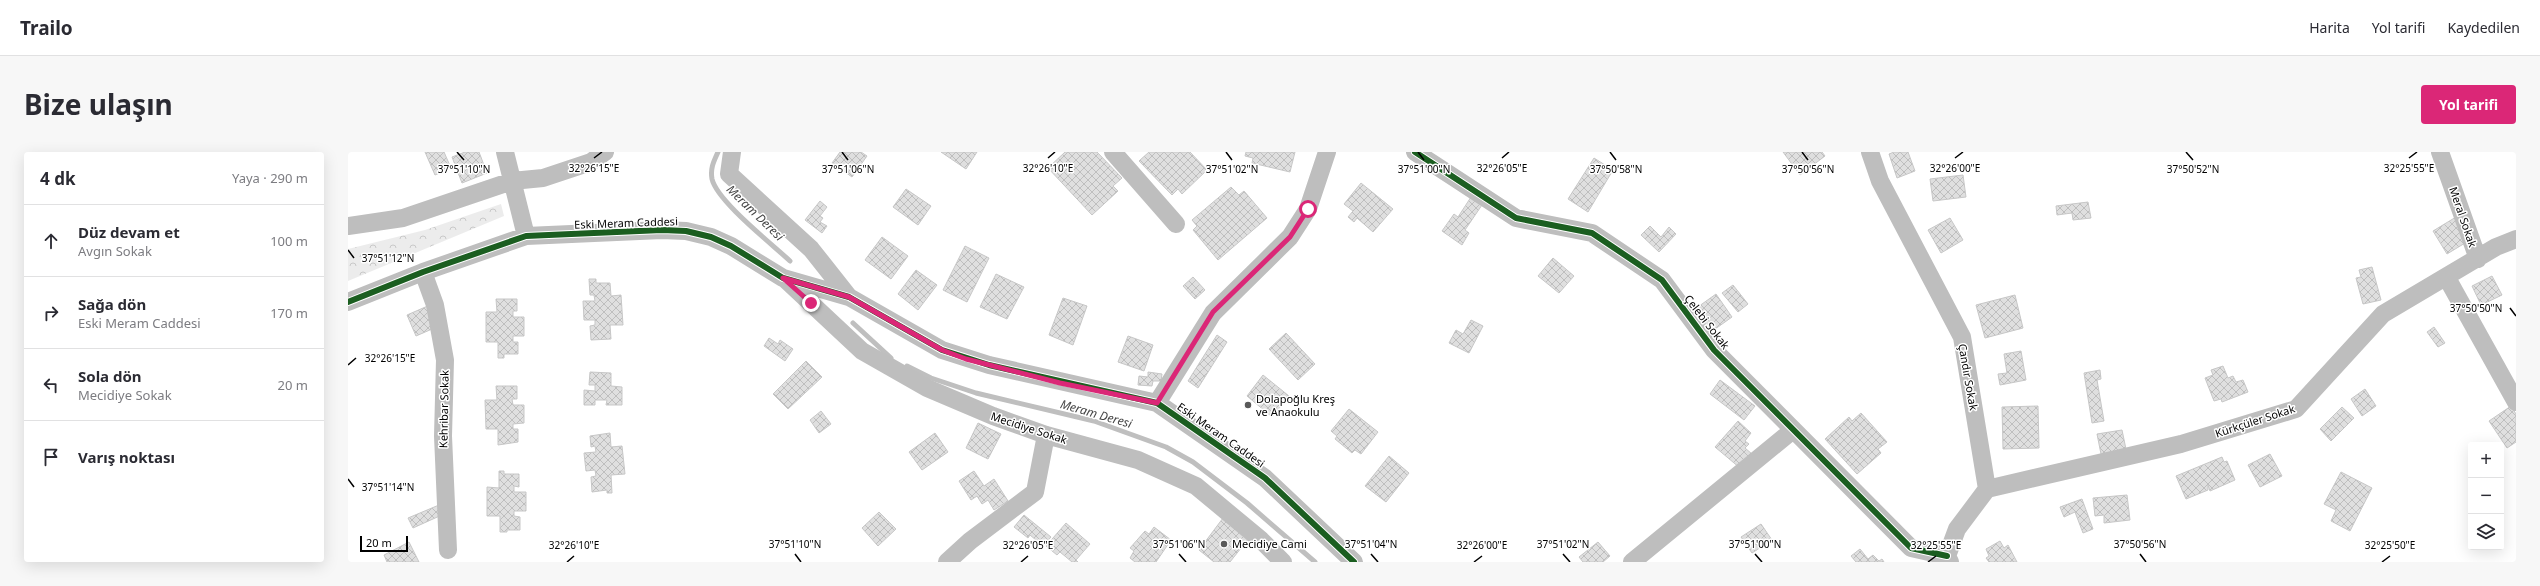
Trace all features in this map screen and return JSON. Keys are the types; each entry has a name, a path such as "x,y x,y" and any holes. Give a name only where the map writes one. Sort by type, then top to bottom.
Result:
{"street":[{"path":"505,152 526,236"},
{"path":"348,226 403,218 512,180 543,178 591,162 605,152"},
{"path":"732,152 729,174 811,249 849,297"},
{"path":"1113,152 1176,224"},
{"path":"1157,403 1213,312 1290,237 1308,209 1327,152"},
{"name":"Çelebi Sokak","path":"1415,152 1516,218 1592,233 1662,280 1714,350 1911,548 1949,559"},
{"name":"Çandır Sokak","path":"1870,152 1880,181 1962,337 1987,489"},
{"name":"Meral Sokak","path":"2440,152 2478,259"},
{"name":"Eski Meram Caddesi","path":"348,302 423,272 526,236 662,230 686,231 711,237 731,246 783,278 849,297 942,350 966,359 1060,383 1157,403 1265,478 1354,562"},
{"name":"Kürkçüler Sokak","path":"1987,489 2181,444 2296,409 2383,314 2478,259 2516,239"},
{"name":"Kehribar Sokak","path":"423,272 435,305 445,360 443,436 448,550"},
{"name":"Mecidiye Sokak","path":"783,278 862,351 927,388 993,416 1046,435 1138,460 1196,486 1261,540 1283,562"},
{"path":"2447,278 2516,402"},
{"path":"1632,562 1793,430"},
{"path":"947,562 970,541 1035,492 1046,435"},
{"path":"1949,559 1957,529 1987,489"}],"green space":[{"path":"501,204 504,216 348,281 348,249 425,230"}],"building":[{"path":"425,152 444,152 451,168 435,175"},
{"path":"465,152 479,152 487,173 462,183 452,157"},
{"path":"840,152 861,152 867,156 852,177 832,163"},
{"path":"941,152 977,152 966,169"},
{"path":"1065,152 1097,152 1122,178 1113,186 1118,191 1092,215 1048,168"},
{"path":"1149,152 1190,152 1207,170 1182,194 1178,189 1172,195 1139,161"},
{"path":"1246,152 1295,152 1290,172 1252,163 1253,158 1245,156"},
{"path":"1783,152 1822,152 1825,156 1800,175"},
{"path":"1894,152 1908,152 1915,171 1897,178 1889,154"},
{"path":"1594,158 1613,170 1588,212 1568,199"},
{"path":"1963,175 1966,197 1933,201 1930,179"},
{"path":"1361,183 1393,209 1373,232 1357,218 1354,222 1348,217 1353,211 1344,204"},
{"path":"1231,187 1239,195 1244,191 1267,218 1218,260 1193,230 1197,226 1192,220"},
{"path":"906,189 931,206 918,225 893,207"},
{"path":"1471,197 1482,205 1465,230 1469,233 1462,245 1442,231 1454,214 1458,217"},
{"path":"820,201 827,207 820,216 823,218 820,222 827,226 822,233 805,220"},
{"path":"2088,202 2091,218 2073,220 2072,213 2057,215 2056,206"},
{"path":"2456,217 2470,240 2447,254 2433,231"},
{"path":"1950,218 1963,240 1941,253 1928,230"},
{"path":"1650,226 1661,237 1669,227 1676,234 1659,252 1641,235"},
{"path":"882,237 908,256 891,279 865,260"},
{"path":"965,246 989,258 967,302 943,290"},
{"path":"1553,258 1574,276 1559,293 1538,276"},
{"path":"2372,267 2381,300 2363,304 2356,278 2361,277 2359,270"},
{"path":"916,270 937,285 918,310 898,294"},
{"path":"996,274 1024,287 1007,319 980,307"},
{"path":"2492,276 2502,295 2481,305 2472,286"},
{"path":"1193,277 1205,290 1195,299 1183,286"},
{"path":"589,279 596,279 596,283 610,283 611,296 621,295 623,325 610,325 611,339 591,340 590,326 595,325 595,320 584,320 583,301 595,301 594,295 590,295"},
{"path":"1733,285 1748,304 1738,312 1722,293"},
{"path":"1716,294 1732,317 1711,332 1695,309"},
{"path":"2015,295 2023,328 1985,338 1976,305"},
{"path":"1063,298 1087,306 1073,345 1049,335"},
{"path":"496,299 517,299 517,311 513,311 513,317 524,317 524,336 513,336 513,342 518,342 518,354 504,354 504,358 498,358 498,342 486,342 486,312 497,312"},
{"path":"430,305 439,326 416,336 407,315"},
{"path":"1471,320 1483,326 1469,353 1449,343 1456,330 1463,334"},
{"path":"2434,327 2445,343 2438,347 2427,332"},
{"path":"1286,333 1315,364 1298,380 1269,349"},
{"path":"1217,335 1227,342 1198,388 1188,381"},
{"path":"1128,336 1153,345 1144,371 1118,362"},
{"path":"769,338 778,344 780,340 793,349 785,361 764,346"},
{"path":"2021,351 2026,380 2000,385 1998,374 2007,373 2004,354"},
{"path":"806,361 822,377 788,409 773,394"},
{"path":"2223,366 2228,378 2233,376 2236,382 2243,380 2248,392 2222,402 2221,399 2214,401 2205,378 2213,375 2211,370"},
{"path":"2100,370 2101,379 2097,380 2104,421 2092,423 2084,373"},
{"path":"590,372 611,373 611,386 622,387 622,405 606,405 607,400 595,400 595,405 584,405 584,390 595,391 595,385 589,385"},
{"path":"1148,372 1162,374 1161,381 1153,381 1152,386 1138,385 1139,376 1148,377"},
{"path":"1263,375 1289,396 1272,417 1247,396"},
{"path":"1720,380 1755,406 1744,420 1710,394"},
{"path":"496,386 517,386 517,399 512,399 513,405 524,405 524,423 513,424 513,429 518,429 518,442 498,445 498,429 486,429 485,400 497,400"},
{"path":"2365,389 2376,406 2362,416 2351,399"},
{"path":"2038,406 2039,448 2003,449 2002,407"},
{"path":"2511,406 2516,414 2516,442 2507,448 2489,421"},
{"path":"2342,407 2354,418 2331,441 2320,429"},
{"path":"1349,409 1378,432 1361,454 1355,450 1352,453 1335,439 1337,436 1331,431"},
{"path":"821,411 831,424 819,433 810,420"},
{"path":"1861,413 1887,442 1878,449 1881,453 1857,474 1825,439 1849,417 1852,421"},
{"path":"1738,421 1751,433 1745,441 1749,444 1745,448 1752,454 1740,468 1715,447"},
{"path":"978,423 1001,434 988,459 966,448"},
{"path":"2122,430 2127,454 2102,459 2097,434"},
{"path":"610,433 611,447 622,446 625,474 611,475 612,493 607,493 607,490 592,492 591,477 596,476 595,470 586,471 584,453 596,452 595,446 591,447 590,436"},
{"path":"935,433 948,452 922,470 909,452"},
{"path":"2270,454 2282,476 2260,487 2248,465"},
{"path":"1389,456 1409,473 1386,502 1365,486"},
{"path":"2222,457 2224,462 2227,461 2235,480 2210,491 2208,485 2208,490 2186,499 2176,476"},
{"path":"499,471 504,471 504,474 519,474 519,487 514,486 514,492 526,492 526,511 514,511 514,516 520,517 520,530 507,530 507,532 500,532 500,516 487,516 487,487 499,488"},
{"path":"974,471 984,486 994,479 1008,501 994,510 988,500 982,504 977,496 971,500 959,481"},
{"path":"2341,472 2372,488 2350,531 2331,521 2336,510 2324,504"},
{"path":"2127,495 2130,520 2104,523 2104,515 2095,516 2093,498"},
{"path":"2082,499 2093,529 2083,533 2075,512 2064,517 2060,507"},
{"path":"439,505 444,514 413,528 408,518"},
{"path":"879,512 896,529 878,546 862,528"},
{"path":"1024,515 1051,537 1043,546 1030,535 1028,538 1014,527"},
{"name":"Mecidiye Cami","path":"1223,518 1249,538 1230,562 1214,562 1199,550"},
{"path":"1066,523 1090,544 1076,560 1078,562 1072,562 1060,552 1057,555 1046,546"},
{"path":"1761,524 1772,540 1752,553 1741,537"},
{"path":"1154,527 1171,540 1156,562 1135,562 1130,558 1134,551 1130,548 1145,531 1149,534"},
{"path":"2000,541 2004,548 2008,545 2017,562 1989,562 1986,558 1989,556 1986,549"},
{"path":"409,542 419,562 387,562 384,555"},
{"path":"1598,542 1610,556 1603,562 1583,562 1579,557"},
{"path":"1860,549 1868,559 1873,555 1879,561 1882,559 1884,562 1856,562 1851,556"}],"waterway":[{"name":"Meram Deresi","path":"718,152 712,171 712,179 716,188 734,210 790,261"},
{"name":"Meram Deresi","path":"853,323 891,358"},
{"name":"Meram Deresi","path":"907,366 931,378 976,393 1094,421 1166,447 1193,462 1247,503 1315,562"}],"cycle path":[{"path":"1415,152 1516,218 1592,233 1662,280 1714,350 1911,548 1947,556"},
{"path":"348,302 423,272 526,236 662,230 686,231 711,237 731,246 783,278 849,297 942,350 989,365 1157,403 1265,478 1354,562"}],"place":[{"name":"Dolapoğlu Kreş ve Anaokulu","path":"1248,405"},
{"name":"Mecidiye Cami","path":"1224,544"}],"route":[{"path":"811,303 783,278 849,297 942,350 966,359 1060,383 1157,403 1213,312 1290,237 1308,209"}]}
